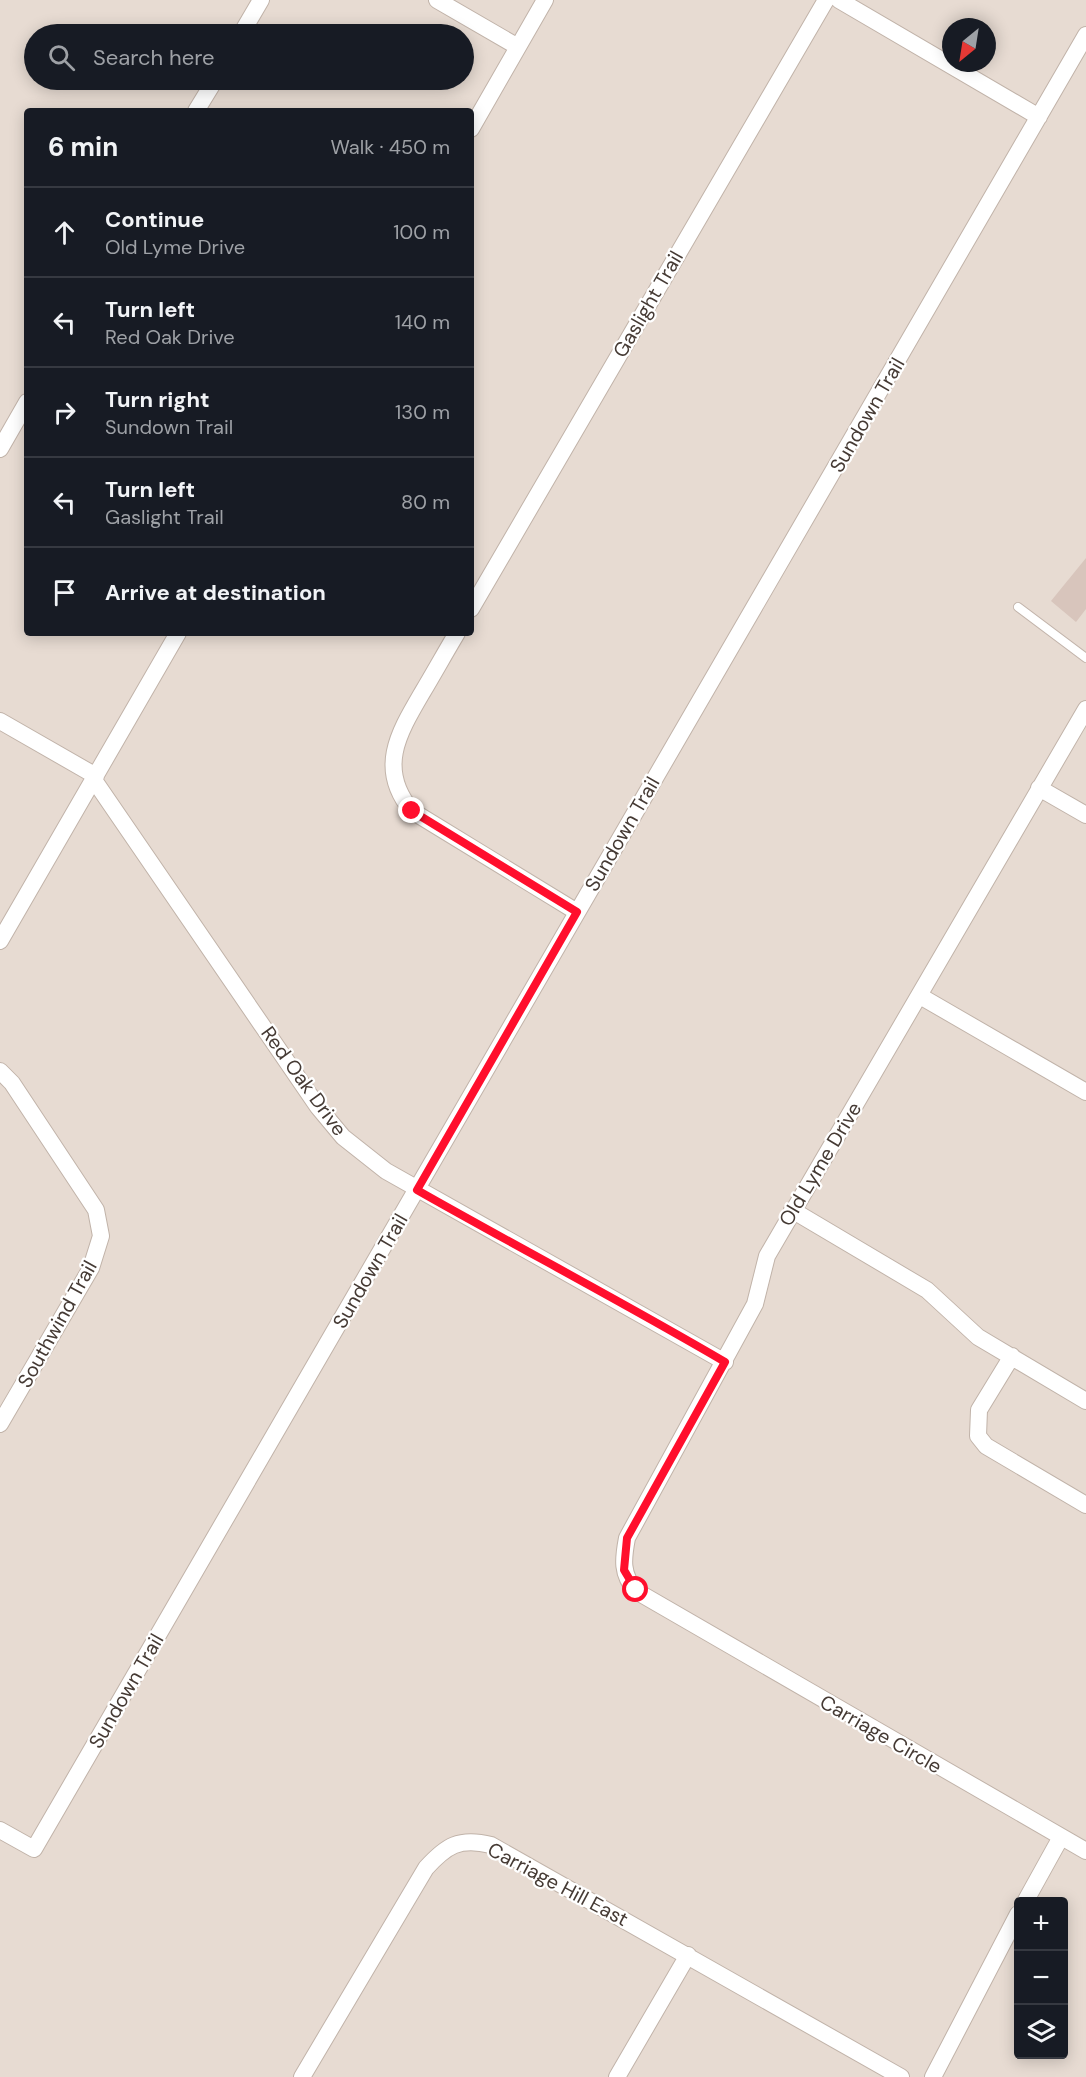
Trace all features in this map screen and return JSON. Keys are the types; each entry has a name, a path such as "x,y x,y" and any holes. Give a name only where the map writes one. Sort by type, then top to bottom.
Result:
{"street":[{"path":"247,24 261,0"},
{"path":"437,0 518,47"},
{"path":"474,124 545,0"},
{"name":"Gaslight Trail","path":"474,604 826,0"},
{"path":"838,0 1039,117"},
{"name":"Sundown Trail","path":"0,1830 34,1849 1086,35"},
{"path":"198,108 209,90"},
{"path":"0,449 24,407"},
{"path":"0,941 176,636"},
{"path":"455,636 401,730 393,766 395,783 402,798 424,820 577,912"},
{"name":"Old Lyme Drive","path":"677,1615 636,1590 628,1582 624,1570 627,1538 755,1304 767,1256 792,1210 920,996 1086,709"},
{"name":"Red Oak Drive","path":"0,722 95,778 318,1107 343,1137 363,1154 417,1190 518,1248 600,1289 725,1362"},
{"path":"1039,788 1086,815"},
{"path":"920,996 1086,1092"},
{"name":"Southwind Trail","path":"0,1071 12,1083 96,1210 101,1236 91,1268 0,1424"},
{"path":"792,1210 927,1290 978,1337 1086,1401"},
{"path":"1011,1356 979,1410 978,1436 986,1446 1086,1505"},
{"name":"Carriage Circle","path":"677,1615 1086,1851"},
{"path":"1028,1897 1061,1837"},
{"name":"Carriage Hill East","path":"302,2077 426,1868 448,1846 464,1842 491,1845 902,2077"},
{"path":"933,2077 1014,1921"},
{"path":"617,2077 688,1955"}],"lane":[{"path":"1018,607 1086,658"}],"shaded area":[{"path":"0,0 1086,0 1086,2077 0,2077"}],"building":[{"path":"1086,558 1086,609 1076,622 1051,601"}],"route":[{"path":"412,811 577,912 417,1190 518,1248 600,1289 725,1362 627,1538 623,1556 624,1570 628,1582 636,1590"}]}
